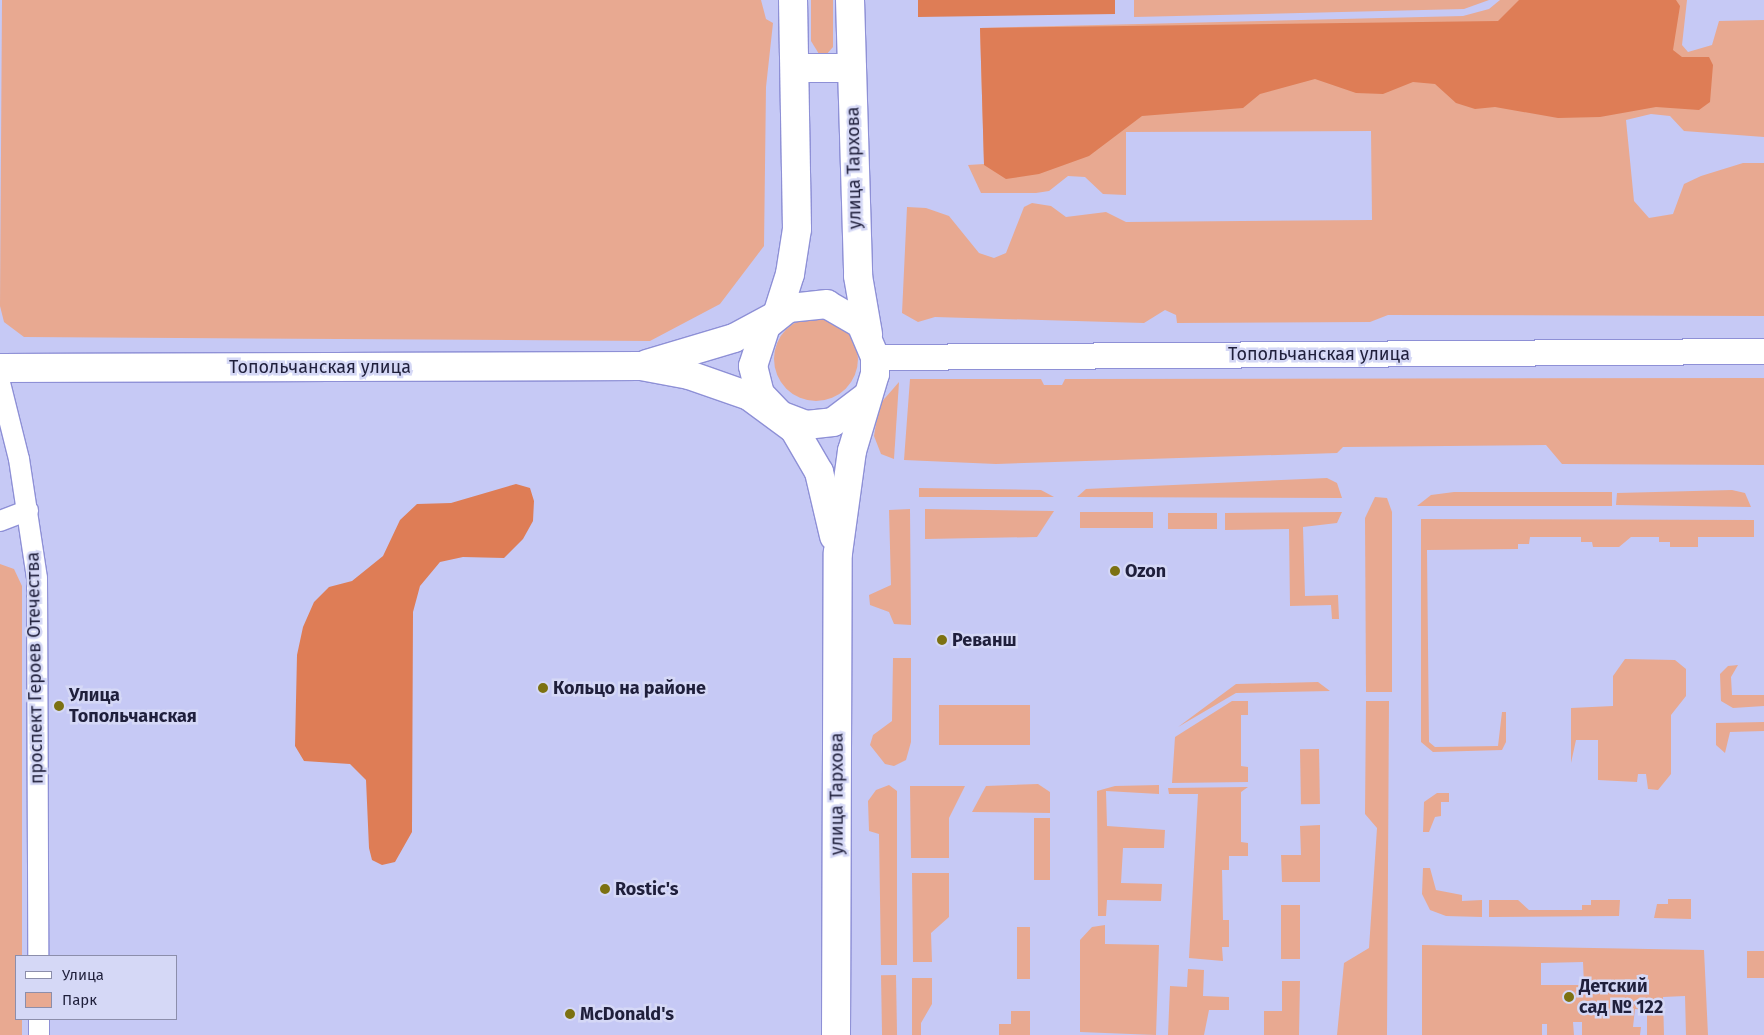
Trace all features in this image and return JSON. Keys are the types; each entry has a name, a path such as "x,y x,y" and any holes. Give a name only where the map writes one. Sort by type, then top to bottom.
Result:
{"main road":[{"path":"777,315 801,304 827,304 852,315 872,346 875,374 866,397 846,417 826,424 806,425 780,415 760,394 753,366 759,338 777,315 796,245 796,68 793,0"},
{"name":"улица Тархова","path":"850,0 858,276 872,346"},
{"path":"796,68 852,68"},
{"name":"Топольчанская улица","path":"641,366 734,338 777,315"},
{"name":"Топольчанская улица","path":"0,368 641,366 713,382 780,415"},
{"name":"улица Тархова","path":"836,1035 838,553 852,451 866,397"},
{"name":"улица Тархова","path":"780,415 803,441 819,472 838,553"}],"street":[{"name":"Топольчанская улица","path":"872,346 1764,351"},
{"name":"проспект Героев Отечества","path":"0,383 28,510 37,578 38,955"},
{"path":"0,521 28,510"},
{"path":"39,1020 39,1035"}],"green space":[{"path":"2,0 761,0 766,19 773,23 766,87 764,246 720,304 650,341 24,337 4,322 0,306"},
{"path":"811,0 833,0 833,47 826,55 819,54 811,41"},
{"path":"1134,0 1489,0 1464,9 1134,17"},
{"path":"1500,0 1687,0 1682,45 1688,52 1712,45 1719,21 1764,20 1764,137 1684,131 1670,116 1651,114 1626,120 1634,201 1649,218 1673,214 1684,184 1701,176 1743,163 1764,163 1764,316 1388,315 1370,322 1177,323 1176,315 1165,310 1144,323 935,317 918,322 902,313 907,207 926,208 949,216 979,253 994,258 1006,253 1024,207 1032,203 1051,206 1066,217 1106,212 1126,222 1372,220 1371,131 1126,132 1126,195 1103,194 1085,177 1068,176 1049,191 1036,193 981,193 968,165 984,164 980,28 1463,16 1489,9"},
{"path":"816,317 839,324 851,336 858,359 851,382 839,394 816,401 793,394 781,382 774,359 781,336 793,324"},
{"path":"1764,378 1764,465 1562,464 1546,445 1343,447 1337,453 996,464 904,460 910,379 1041,379 1044,385 1062,385 1065,379"},
{"path":"899,382 894,459 881,454 874,436 879,405"},
{"path":"1327,478 1337,483 1342,498 1077,497 1086,489"},
{"path":"919,488 1041,490 1054,497 919,497"},
{"path":"1732,490 1745,493 1751,507 1616,505 1617,493"},
{"path":"1454,492 1612,492 1612,506 1417,506 1431,495"},
{"path":"1375,497 1387,498 1392,512 1392,692 1366,692 1365,518"},
{"path":"910,509 911,625 894,624 889,612 870,605 869,595 891,585 889,510"},
{"path":"925,509 1054,511 1037,537 925,539"},
{"path":"1080,512 1153,512 1153,528 1080,528"},
{"path":"1342,512 1337,523 1303,527 1305,596 1338,595 1339,619 1332,619 1331,605 1290,606 1289,529 1225,530 1225,513"},
{"path":"1168,513 1217,513 1217,529 1168,529"},
{"path":"1421,519 1754,520 1754,537 1698,537 1698,547 1670,547 1670,542 1659,542 1659,537 1631,537 1619,547 1593,547 1592,542 1581,542 1581,537 1530,537 1529,544 1518,544 1518,549 1427,550 1429,742 1435,747 1498,746 1502,712 1506,712 1506,742 1502,750 1433,752 1421,742"},
{"path":"0,564 14,569 22,586 22,955 15,955 15,1020 22,1020 22,1035 0,1035"},
{"path":"893,658 911,658 911,742 906,760 894,766 885,764 870,745 873,735 892,721"},
{"path":"1625,659 1675,660 1686,669 1686,696 1671,715 1671,774 1658,790 1648,789 1646,774 1638,774 1637,782 1598,780 1598,740 1576,740 1571,763 1571,708 1613,706 1613,676"},
{"path":"1738,665 1731,677 1732,695 1764,695 1764,706 1733,708 1721,701 1720,674 1728,666"},
{"path":"1318,682 1330,691 1236,693 1178,727 1236,684"},
{"path":"1232,701 1248,701 1248,715 1241,715 1241,766 1248,767 1248,782 1172,783 1175,737"},
{"path":"1366,701 1389,701 1387,1035 1337,1035 1344,963 1369,948 1377,828 1365,814"},
{"path":"939,705 1030,705 1030,745 939,745"},
{"path":"1764,722 1764,731 1730,732 1725,753 1716,745 1716,723"},
{"path":"1300,749 1319,749 1320,804 1301,804"},
{"path":"1038,784 1050,792 1050,813 972,812 986,786"},
{"path":"889,785 897,791 897,965 881,965 879,834 869,831 868,801 876,790"},
{"path":"1159,785 1159,794 1106,791 1107,826 1165,830 1164,848 1123,848 1121,883 1162,884 1161,901 1107,900 1106,916 1098,916 1097,791 1115,786"},
{"path":"910,786 965,786 949,818 949,858 911,858"},
{"path":"1248,787 1241,792 1241,842 1248,843 1248,856 1229,856 1229,870 1222,870 1223,920 1229,920 1229,947 1222,947 1223,961 1189,958 1198,794 1169,794 1168,788"},
{"path":"1437,793 1449,793 1449,802 1441,802 1441,816 1435,817 1429,832 1423,832 1424,802"},
{"path":"1034,818 1050,818 1050,880 1034,880"},
{"path":"1320,825 1320,882 1282,882 1281,855 1301,855 1300,826"},
{"path":"1423,868 1430,868 1436,890 1462,895 1462,901 1482,900 1482,917 1446,916 1430,910 1422,894"},
{"path":"912,873 949,873 949,917 931,933 932,962 913,962"},
{"path":"1668,899 1691,899 1691,919 1654,918 1657,904 1668,904"},
{"path":"1489,900 1518,900 1529,910 1582,910 1582,905 1591,905 1591,900 1620,900 1619,916 1489,917"},
{"path":"1281,905 1300,905 1300,959 1281,959"},
{"path":"1105,925 1105,944 1159,945 1156,1035 1080,1032 1080,940 1092,927"},
{"path":"1017,927 1030,927 1030,979 1017,979"},
{"name":"Детский сад № 122","path":"1422,945 1704,950 1708,1035 1686,1035 1685,996 1663,997 1664,1035 1647,1035 1647,1010 1635,1009 1633,1027 1641,1027 1640,1035 1582,1035 1582,1022 1573,1022 1574,1035 1547,1035 1547,1024 1542,1024 1542,1035 1422,1035","holes":["1583,962 1584,985 1541,985 1541,963"]},
{"path":"1747,951 1764,951 1764,978 1747,978"},
{"path":"1188,969 1204,970 1203,996 1229,997 1229,1010 1209,1010 1204,1035 1168,1035 1170,986 1187,987"},
{"path":"881,975 896,975 897,1035 882,1035"},
{"path":"912,978 932,978 932,1004 921,1023 921,1035 912,1035"},
{"path":"1282,981 1300,981 1299,1035 1264,1035 1264,1011 1282,1011"},
{"path":"1011,1011 1030,1011 1030,1035 999,1035 999,1024 1011,1024"}],"shaded area":[{"path":"918,0 1115,0 1115,14 918,17"},
{"path":"1519,0 1676,0 1680,6 1673,50 1682,57 1709,57 1713,65 1710,102 1699,110 1656,107 1600,117 1558,118 1495,107 1475,109 1456,103 1435,84 1413,82 1383,94 1356,93 1315,79 1260,94 1243,108 1142,116 1089,156 1039,174 1006,179 984,165 980,28 1498,21"},
{"path":"516,484 530,488 534,501 533,521 523,539 504,558 463,557 440,562 420,586 413,612 412,832 395,862 382,865 372,860 369,848 366,780 350,764 304,761 295,746 297,655 303,627 314,602 329,587 352,581 383,556 400,520 417,504 451,503"}],"place":[{"name":"Ozon","path":"1115,571"},
{"name":"Реванш","path":"942,640"},
{"name":"Кольцо на районе","path":"543,688"},
{"name":"Улица Топольчанская","path":"59,706"},
{"name":"Rostic's","path":"605,889"},
{"name":"Детский сад № 122","path":"1569,997"},
{"name":"McDonald's","path":"570,1014"}]}
